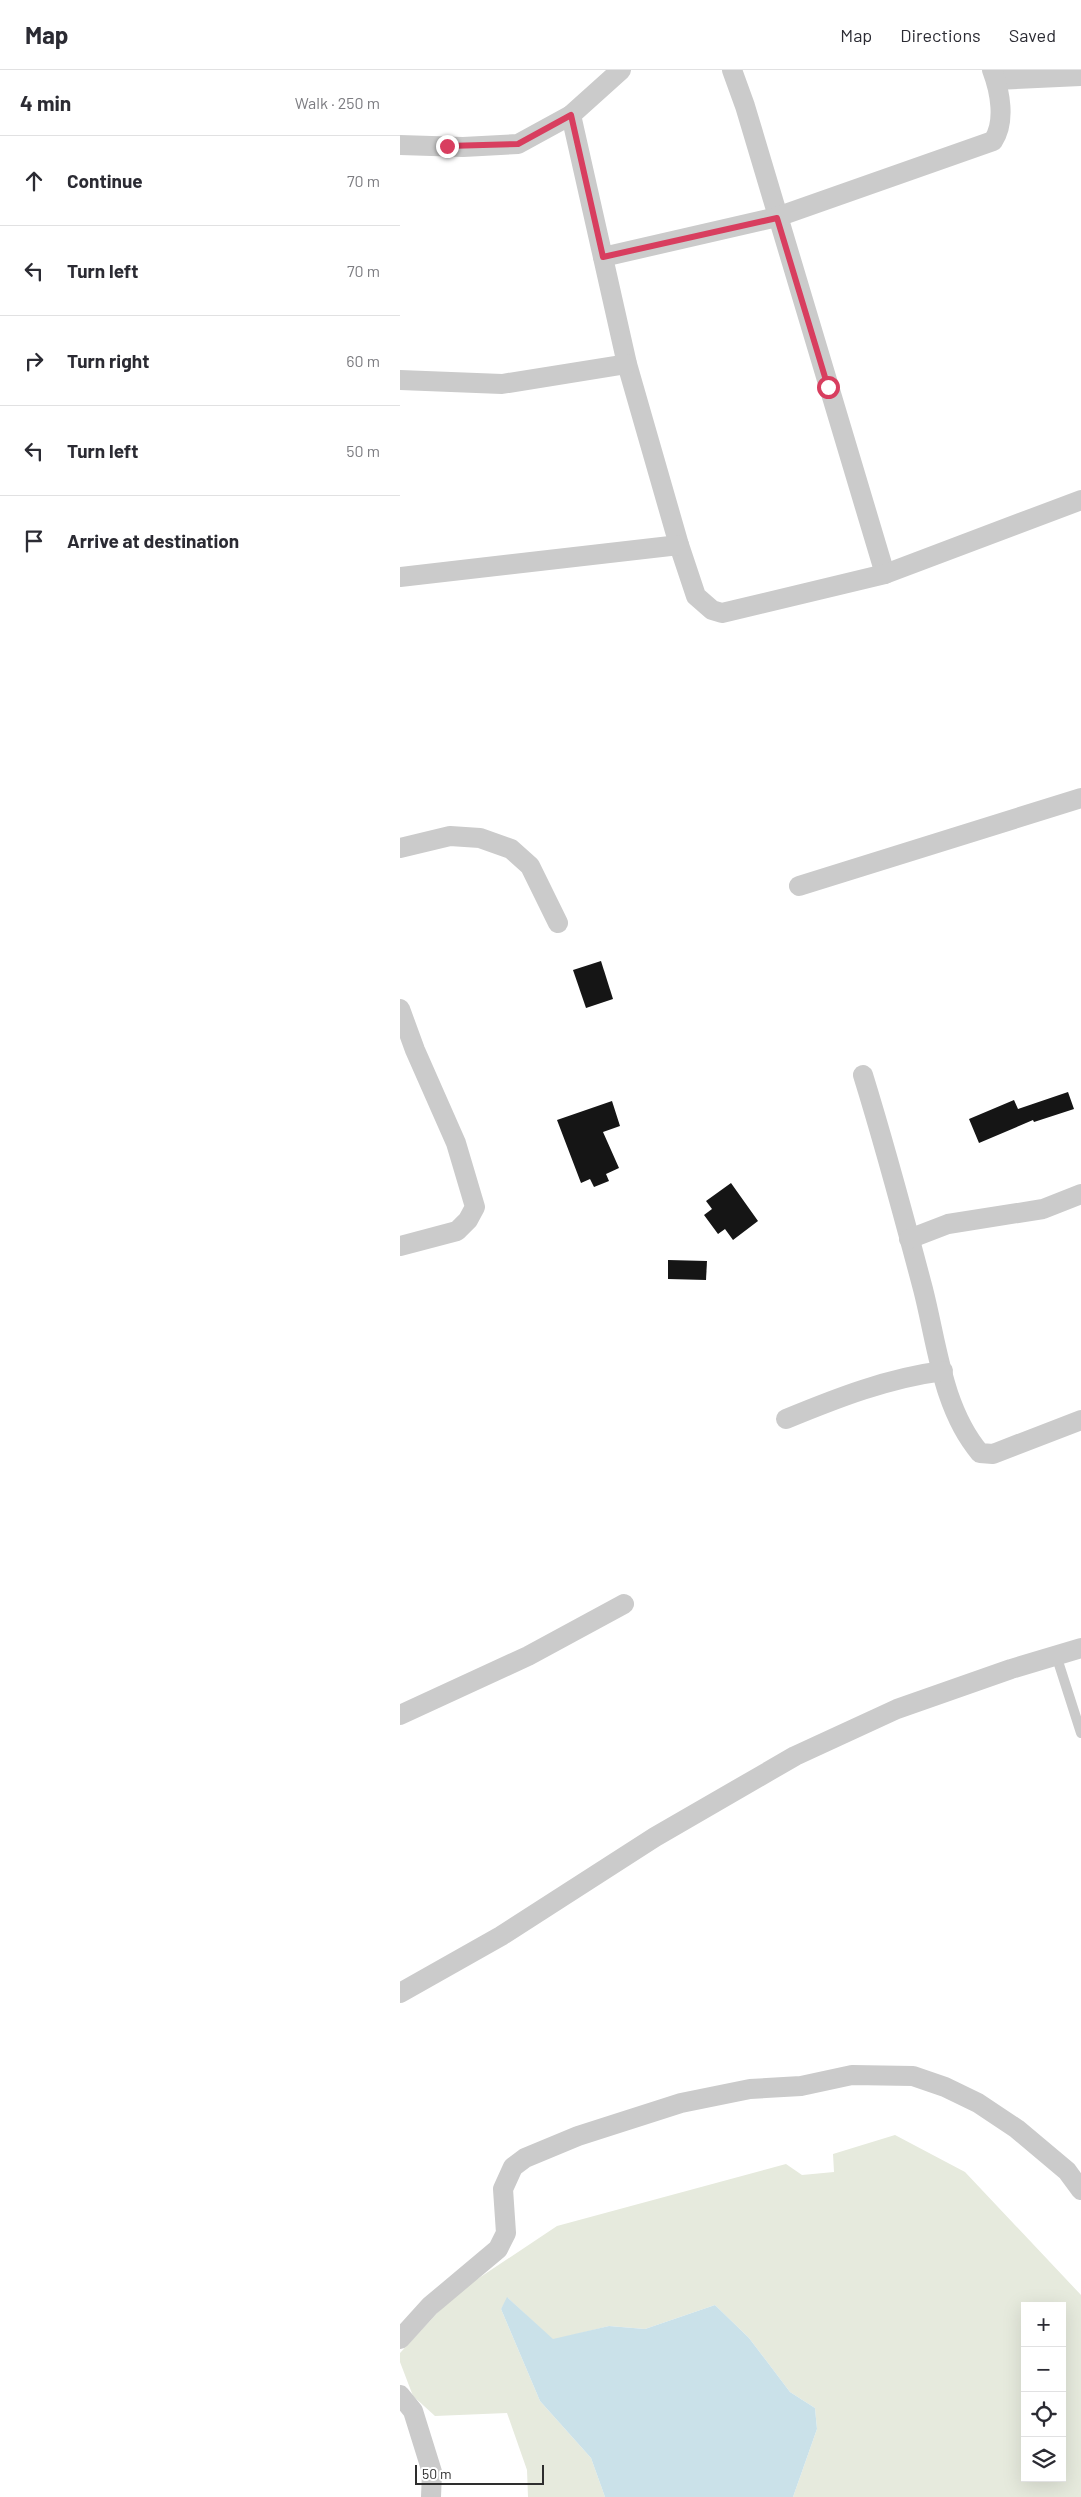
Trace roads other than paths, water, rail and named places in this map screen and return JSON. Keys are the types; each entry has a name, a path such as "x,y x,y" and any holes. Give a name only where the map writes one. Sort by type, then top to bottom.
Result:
{"street":[{"path":"400,145 463,147 515,144 571,115 621,70"},
{"path":"732,70 745,106 885,574"},
{"path":"603,257 777,218 993,141 998,134 1000,118 994,75 1081,76"},
{"path":"571,115 628,364 679,546 696,596 712,610 722,613 885,574 1081,500"},
{"path":"400,380 502,384 628,364"},
{"path":"400,577 679,546"},
{"path":"799,886 1081,798"},
{"path":"400,848 450,836 480,838 511,849 530,866 558,923"},
{"path":"400,1009 408,1052 456,1142 475,1206 468,1220 457,1231 400,1246"},
{"path":"863,1075 884,1141 942,1371 962,1428 980,1453 993,1454 1081,1420"},
{"path":"909,1239 948,1224 1043,1209 1081,1194"},
{"path":"786,1419 881,1383 908,1376 942,1371"},
{"path":"400,1715 528,1656 624,1604"},
{"path":"400,1994 501,1936 655,1837 795,1756 897,1709 1081,1648"},
{"path":"400,2339 430,2306 498,2249 506,2233 503,2189 514,2167 525,2158 578,2136 681,2103 750,2089 801,2086 852,2075 913,2076 945,2087 978,2103 1017,2129 1066,2171 1081,2190"},
{"path":"400,2395 413,2411 432,2472 431,2497"}],"lane":[{"path":"1056,1655 1081,1733"}],"water":[{"path":"507,2297 553,2339 609,2326 645,2329 715,2305 749,2338 790,2392 815,2408 817,2429 793,2497 605,2497 591,2458 540,2401 501,2309"}]}
